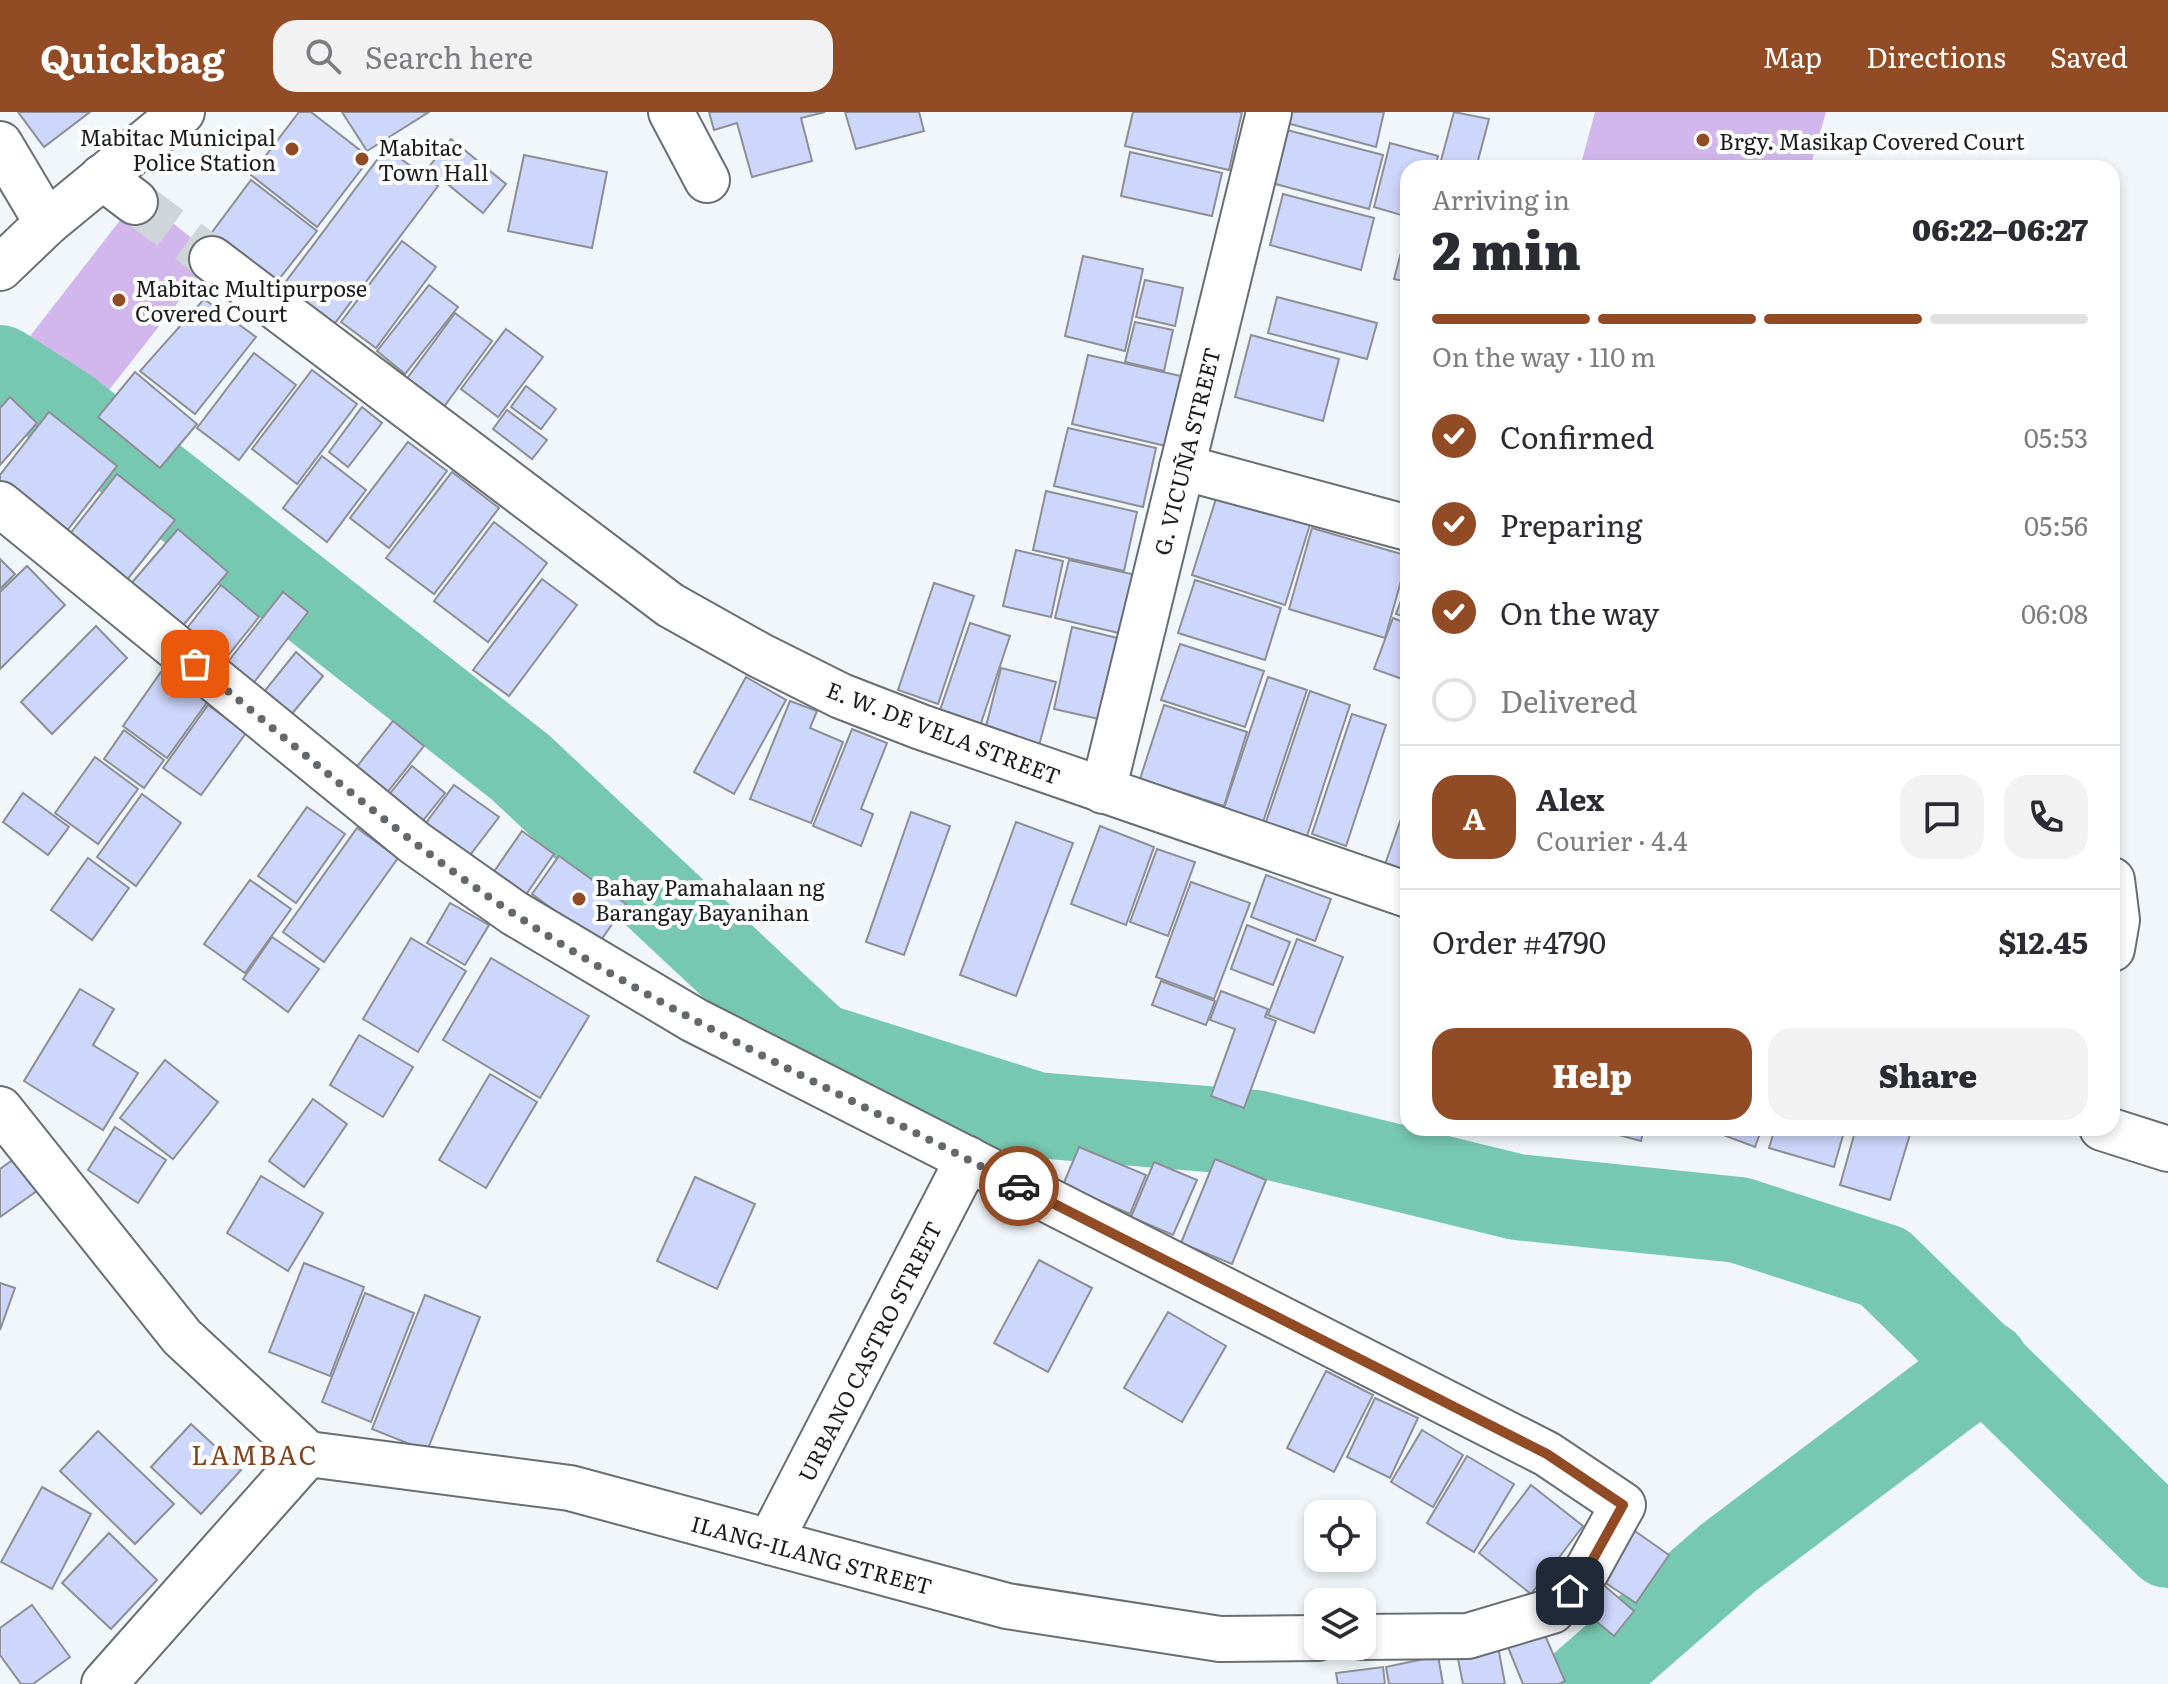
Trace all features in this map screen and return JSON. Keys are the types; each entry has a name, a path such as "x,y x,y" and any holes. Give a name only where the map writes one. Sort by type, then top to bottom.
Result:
{"street":[{"path":"0,268 47,223 119,189 182,112"},
{"path":"671,112 707,180"},
{"name":"G. VICUÑA STREET","path":"1103,791 1269,112"},
{"path":"0,144 47,223"},
{"name":"E. W. DE VELA STREET","path":"212,259 670,605 841,696 1103,791 1400,892"},
{"path":"1182,467 1400,526"},
{"path":"0,504 415,843 514,913 694,1020 1272,1317 1547,1454 1623,1505 1587,1570 1552,1611 1468,1636 1376,1637"},
{"path":"0,1109 182,1337 308,1454 104,1684"},
{"path":"2120,1134 2168,1149"},
{"name":"URBANO CASTRO STREET","path":"770,1542 968,1159"},
{"name":"ILANG-ILANG STREET","path":"308,1454 570,1488 1007,1606 1220,1639 1304,1638"}],"shaded area":[{"name":"Brgy. Masikap Covered Court","path":"1595,112 1826,112 1812,160 1582,160"},
{"name":"Mabitac Multipurpose Covered Court","path":"139,196 214,256 102,399 27,340"}],"building":[{"path":"18,112 90,112 44,147"},
{"path":"299,112 311,112 370,158 317,227 251,175"},
{"path":"342,112 429,112 367,151"},
{"path":"709,112 825,112 801,118 812,161 752,177 737,123 714,130"},
{"path":"845,112 919,112 924,131 856,149"},
{"path":"1133,112 1242,112 1229,170 1125,146"},
{"path":"1286,112 1384,112 1376,147 1283,122"},
{"path":"1454,112 1489,119 1478,160 1441,160"},
{"path":"1287,130 1383,155 1369,209 1272,183"},
{"path":"451,139 506,184 483,213 428,168"},
{"path":"1390,143 1438,156 1437,160 1400,160 1400,215 1374,207"},
{"path":"386,148 438,186 323,339 272,300"},
{"path":"1130,152 1222,173 1212,216 1121,196"},
{"path":"524,155 607,172 592,248 508,231"},
{"path":"251,180 317,231 268,293 204,243"},
{"path":"1283,194 1374,218 1361,270 1270,245"},
{"path":"402,241 436,267 376,348 341,322"},
{"path":"1083,256 1143,269 1125,351 1065,336"},
{"path":"1400,256 1400,280 1394,279"},
{"path":"1145,280 1183,288 1175,326 1136,317"},
{"path":"429,285 458,307 405,374 377,351"},
{"path":"1277,297 1377,323 1367,359 1268,333"},
{"path":"204,299 256,337 195,414 140,371"},
{"path":"455,313 492,341 443,408 406,380"},
{"path":"1135,322 1173,330 1164,371 1125,362"},
{"path":"506,329 543,357 498,417 461,389"},
{"path":"1251,335 1339,359 1323,421 1235,397"},
{"path":"254,353 296,385 239,460 197,428"},
{"path":"1088,355 1185,377 1170,447 1072,424"},
{"path":"312,370 357,404 297,484 252,449"},
{"path":"135,372 197,424 160,468 98,417"},
{"path":"526,386 556,409 541,429 511,407"},
{"path":"10,397 37,423 0,465 0,408"},
{"path":"362,407 382,423 348,467 329,452"},
{"path":"507,410 547,440 532,459 493,429"},
{"path":"49,412 117,466 59,541 0,494 0,475"},
{"path":"1068,428 1156,448 1143,507 1054,486"},
{"path":"408,442 447,471 389,548 350,518"},
{"path":"322,456 366,490 327,542 283,508"},
{"path":"452,472 499,508 434,594 386,558"},
{"path":"117,474 175,520 122,586 65,540"},
{"path":"1219,489 1312,518 1285,605 1192,575"},
{"path":"1046,491 1137,512 1124,571 1033,550"},
{"path":"494,522 547,563 488,642 434,601"},
{"path":"1312,528 1400,554 1400,585 1385,638 1289,609"},
{"path":"178,529 228,572 180,629 129,586"},
{"path":"1016,550 1063,561 1051,617 1003,606"},
{"path":"0,559 15,574 0,589"},
{"path":"1069,560 1136,575 1123,634 1055,618"},
{"path":"27,566 65,605 0,669 0,592"},
{"path":"542,579 577,605 509,696 473,670"},
{"path":"1195,580 1281,608 1265,660 1178,633"},
{"path":"934,583 974,596 938,704 898,690"},
{"path":"221,585 259,617 222,663 184,632"},
{"path":"283,592 308,612 249,689 223,668"},
{"path":"1393,618 1400,621 1400,678 1374,669"},
{"path":"970,623 1010,636 980,726 939,713"},
{"path":"96,626 127,658 52,734 21,702"},
{"path":"1072,627 1126,640 1108,721 1054,709"},
{"path":"1180,644 1264,671 1245,727 1161,700"},
{"path":"296,652 323,676 291,715 263,693"},
{"path":"168,662 213,694 167,758 123,726"},
{"path":"1001,668 1056,682 1037,753 983,738"},
{"path":"746,677 786,700 734,794 694,772"},
{"path":"1268,677 1307,690 1262,825 1223,811"},
{"path":"1310,691 1350,705 1305,842 1264,828"},
{"path":"790,701 817,711 810,728 843,742 811,823 750,799"},
{"path":"208,705 246,733 201,795 163,768"},
{"path":"1164,705 1247,732 1224,806 1140,779"},
{"path":"1352,714 1386,725 1346,846 1312,834"},
{"path":"393,721 424,746 382,799 351,774"},
{"path":"852,729 887,743 861,809 873,814 861,846 813,826"},
{"path":"124,730 164,760 144,788 104,759"},
{"path":"95,757 138,789 98,844 55,813"},
{"path":"412,766 445,793 421,823 388,796"},
{"path":"454,785 499,817 467,859 423,827"},
{"path":"23,793 69,827 48,855 3,822"},
{"path":"142,794 181,823 136,886 97,857"},
{"path":"307,807 345,834 296,903 258,876"},
{"path":"911,812 950,826 904,955 866,942"},
{"path":"1016,822 1073,843 1016,996 960,975"},
{"path":"1400,822 1400,876 1383,870"},
{"path":"1100,826 1154,847 1126,925 1071,904"},
{"path":"357,828 398,858 324,962 283,932"},
{"path":"522,831 554,854 525,896 493,873"},
{"path":"1157,849 1195,862 1168,936 1130,922"},
{"name":"Bahay Pamahalaan ng Barangay Bayanihan","path":"559,856 626,904 599,943 532,894"},
{"path":"88,858 129,888 92,940 51,910"},
{"path":"1266,875 1331,899 1315,941 1251,917"},
{"path":"250,880 291,909 245,973 204,944"},
{"path":"1191,882 1250,903 1214,999 1156,977"},
{"path":"450,903 489,925 465,965 427,943"},
{"path":"1247,925 1290,942 1273,985 1231,969"},
{"path":"272,937 319,969 288,1012 243,979"},
{"path":"411,938 466,971 418,1052 363,1019"},
{"path":"1297,939 1343,957 1314,1033 1268,1015"},
{"path":"491,958 589,1016 540,1098 443,1040"},
{"path":"1161,981 1215,1001 1206,1025 1152,1005"},
{"path":"80,989 114,1009 93,1045 138,1073 103,1130 24,1081"},
{"path":"1221,991 1268,1009 1265,1017 1276,1021 1244,1108 1211,1096 1235,1029 1210,1020"},
{"path":"359,1035 413,1067 383,1117 330,1085"},
{"path":"165,1060 218,1102 173,1159 120,1118"},
{"path":"490,1074 537,1102 486,1188 439,1160"},
{"path":"313,1099 347,1124 304,1187 269,1161"},
{"path":"115,1127 166,1160 138,1203 88,1170"},
{"path":"1623,1136 1642,1136 1641,1141"},
{"path":"1726,1136 1759,1136 1755,1147"},
{"path":"1773,1136 1843,1136 1834,1167 1769,1148"},
{"path":"1854,1136 1910,1136 1890,1200 1840,1185"},
{"path":"1079,1147 1146,1175 1130,1214 1063,1185"},
{"path":"21,1154 44,1186 0,1217 0,1169"},
{"path":"1215,1159 1266,1180 1232,1264 1181,1243"},
{"path":"1154,1162 1197,1180 1173,1235 1131,1217"},
{"path":"261,1176 323,1213 288,1271 227,1233"},
{"path":"695,1177 755,1204 717,1289 657,1261"},
{"path":"1039,1260 1092,1288 1048,1372 994,1343"},
{"path":"304,1263 364,1287 330,1376 269,1352"},
{"path":"0,1283 15,1288 0,1330"},
{"path":"365,1293 414,1313 371,1422 322,1402"},
{"path":"425,1295 480,1317 427,1451 372,1429"},
{"path":"1168,1312 1226,1346 1182,1422 1124,1388"},
{"path":"1326,1371 1373,1395 1334,1472 1287,1448"},
{"path":"1375,1398 1418,1418 1390,1478 1347,1457"},
{"path":"191,1424 241,1470 201,1514 151,1467"},
{"path":"1422,1430 1463,1455 1433,1507 1391,1482"},
{"path":"98,1431 174,1504 135,1544 60,1471"},
{"path":"1467,1456 1514,1484 1474,1552 1427,1523"},
{"path":"1531,1485 1583,1526 1531,1594 1479,1553"},
{"path":"42,1487 91,1514 52,1589 1,1562"},
{"path":"1632,1529 1669,1555 1636,1603 1598,1578"},
{"path":"109,1533 157,1580 111,1629 62,1583"},
{"path":"1600,1582 1634,1611 1614,1636 1579,1607"},
{"path":"32,1605 70,1657 33,1684 21,1684 0,1655 0,1628"},
{"path":"1540,1624 1565,1681 1559,1684 1523,1684 1505,1640"},
{"path":"1497,1641 1505,1684 1463,1684 1456,1649"},
{"path":"1438,1656 1443,1684 1389,1684 1386,1667"},
{"path":"1383,1667 1385,1684 1338,1684 1336,1673"}],"waterway":[{"path":"0,368 67,411 520,767 818,1046 1036,1115 1256,1133 1517,1197 1739,1220 1884,1267 2168,1545"},
{"path":"1584,1684 1728,1558 1986,1364"}],"tunnel":[{"path":"135,202 212,259"}],"way so far":[{"path":"195,664 415,843 514,913 694,1020 1019,1186"}],"place":[{"name":"Brgy. Masikap Covered Court","path":"1703,140"},
{"name":"Mabitac Municipal Police Station","path":"292,149"},
{"name":"Mabitac Town Hall","path":"362,159"},
{"name":"Mabitac Multipurpose Covered Court","path":"119,300"},
{"name":"Bahay Pamahalaan ng Barangay Bayanihan","path":"579,899"}],"district":[{"name":"LAMBAC","path":"255,1453"}],"route":[{"path":"1019,1186 1547,1454 1623,1505 1587,1570 1570,1591"}]}
